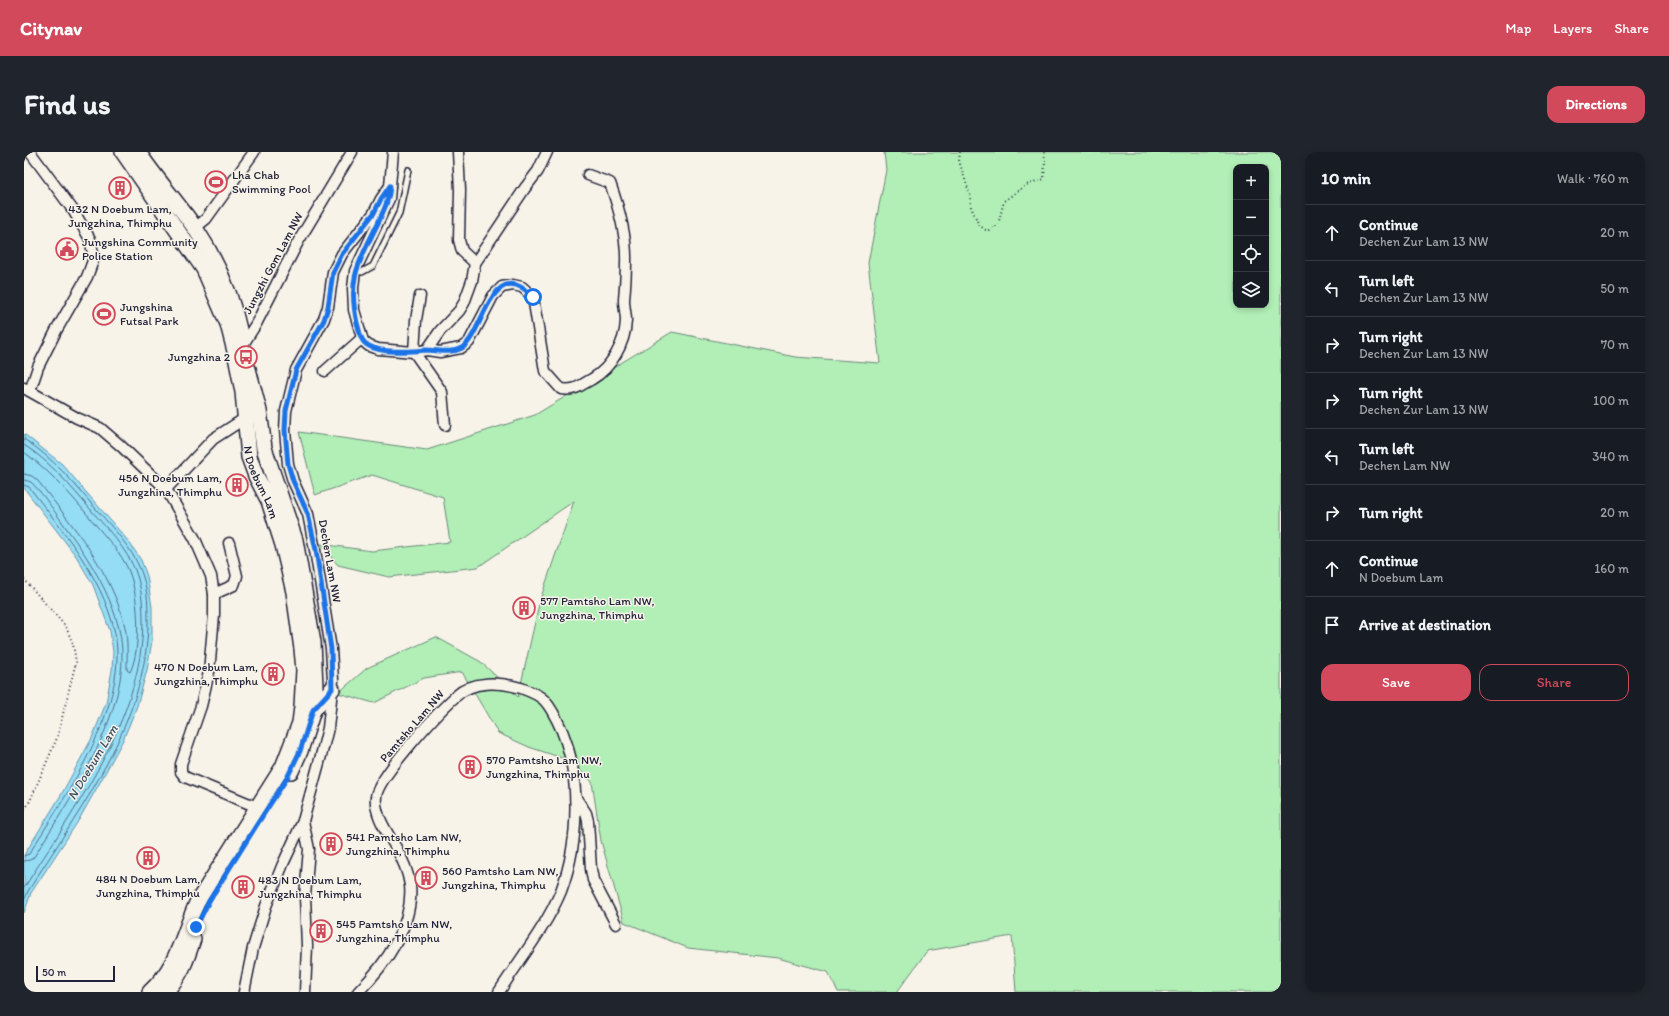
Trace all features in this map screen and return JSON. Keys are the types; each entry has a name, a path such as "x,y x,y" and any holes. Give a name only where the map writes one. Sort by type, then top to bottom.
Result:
{"main road":[{"name":"N Doebum Lam","path":"124,152 204,269 222,309 232,338 243,392 264,448 295,540 304,587 314,656 315,687 313,710 300,751 290,774 209,901 196,927 186,961 176,980 165,992"},
{"name":"N Doebum Lam","path":"138,152 196,228 211,254 231,298 236,314 242,346 252,414 249,457 256,476 269,501 283,545 294,592 304,670 300,723 283,767 197,904 187,926 182,944 166,975 150,992"},
{"path":"313,710 332,689"}],"street":[{"path":"30,152 73,210 90,239 94,258 87,277 56,331 27,389 77,418 100,428 121,446 166,489 195,540 210,576 214,594 213,637 209,672 200,706 181,764 181,772 185,776 257,807"},
{"path":"196,228 206,219 254,152"},
{"name":"Jungzhi Gom Lam NW","path":"242,346 256,324 298,242 352,152"},
{"name":"Dechen Lam NW","path":"244,992 253,948 266,906 303,821 328,728 332,689 331,649 316,550 308,514 293,481 288,464 285,430 286,411 296,370 324,320 328,307 333,272 342,254 374,213 390,186 394,152"},
{"path":"458,152 460,190 459,240 462,251 475,262"},
{"path":"427,350 440,331 459,311 464,303 472,281 475,262 524,188 538,171 547,152"},
{"path":"390,186 390,199 355,272 353,288 354,310 361,339 369,346 378,349 414,352 427,350 440,352 461,348 469,342 493,296 502,287 512,285 522,287 533,297 545,371 561,389 569,390 578,388 600,374 609,365 623,337 626,321 624,301 626,262 624,240 615,198 610,183 588,175"},
{"path":"420,296 416,320 414,352 442,392 445,425"},
{"path":"325,371 361,339"},
{"path":"166,489 213,439 252,414"},
{"path":"214,594 234,585 237,576 229,543"},
{"name":"Pamtsho Lam NW","path":"358,992 375,973 392,949 402,931 410,907 410,885 407,871 384,826 377,807 377,789 382,780 404,753 457,695 474,686 496,684 512,685 537,694 551,709 564,737 571,765 576,798 570,864 561,890 555,904 534,940 499,992"},
{"path":"576,798 586,813 588,821 593,880 616,924"},
{"path":"303,821 309,849 305,896 307,946 305,992"}],"lane":[{"path":"355,272 362,272 373,266 399,213 408,170"}],"path":[{"path":"960,152 959,161 970,195 971,207 979,225 987,231 998,225 1004,202 1026,185 1044,179 1046,162 1044,152"},
{"path":"24,579 66,627 73,644 76,662 57,738 30,801 24,811"}],"green space":[{"path":"884,152 1281,152 1281,992 1016,992 1012,936 927,951 897,992 838,992 828,972 778,958 688,948 624,922 601,841 592,782 571,761 529,747 498,733 462,672 424,678 374,703 338,693 367,668 436,637 481,662 518,697 540,600 574,501 478,567 389,577 338,565 320,544 372,551 450,542 443,497 372,475 315,495 299,432 427,450 535,415 672,332 795,357 880,363 868,263 886,170"}],"water":[{"path":"24,434 62,464 129,542 141,560 147,576 152,607 152,641 147,670 137,706 123,740 77,823 31,893 24,913 24,855 61,795 92,738 106,703 112,670 113,652 110,631 93,585 76,556 24,488"}],"place":[{"name":"Lha Chab Swimming Pool","path":"216,182"},
{"name":"432 N Doebum Lam, Jungzhina, Thimphu","path":"120,188"},
{"name":"Jungshina Community Police Station","path":"67,249"},
{"name":"Jungshina Futsal Park","path":"104,314"},
{"name":"Jungzhina 2","path":"246,357"},
{"name":"456 N Doebum Lam, Jungzhina, Thimphu","path":"237,485"},
{"name":"577 Pamtsho Lam NW, Jungzhina, Thimphu","path":"524,608"},
{"name":"470 N Doebum Lam, Jungzhina, Thimphu","path":"273,674"},
{"name":"570 Pamtsho Lam NW, Jungzhina, Thimphu","path":"470,767"},
{"name":"541 Pamtsho Lam NW, Jungzhina, Thimphu","path":"331,844"},
{"name":"484 N Doebum Lam, Jungzhina, Thimphu","path":"148,858"},
{"name":"560 Pamtsho Lam NW, Jungzhina, Thimphu","path":"426,878"},
{"name":"483 N Doebum Lam, Jungzhina, Thimphu","path":"243,887"},
{"name":"545 Pamtsho Lam NW, Jungzhina, Thimphu","path":"321,931"}],"route":[{"path":"196,927 209,901 295,764 313,710 332,689 333,680 331,649 316,550 308,514 293,481 288,464 285,430 286,411 296,370 324,320 328,307 333,272 342,254 374,213 390,186 390,199 355,272 353,288 354,310 361,339 369,346 378,349 414,352 427,350 440,352 461,348 469,342 480,318 493,296 502,287 512,285 522,287 533,297"}]}
